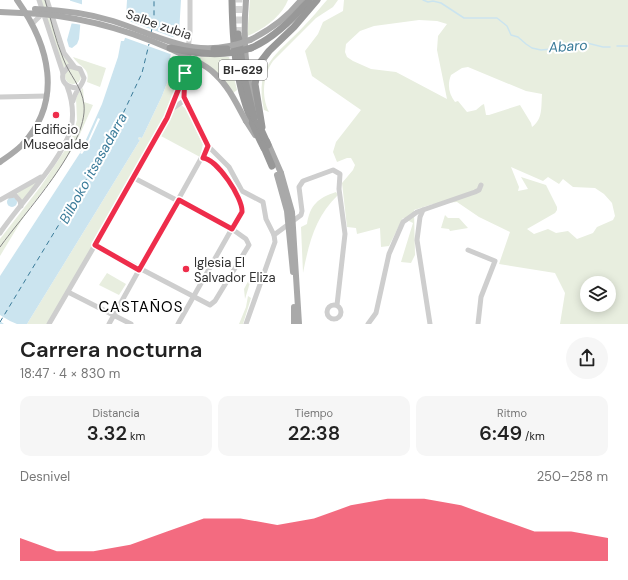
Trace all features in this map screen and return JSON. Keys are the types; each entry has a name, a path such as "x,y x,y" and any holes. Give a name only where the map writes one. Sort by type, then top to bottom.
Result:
{"highway":[{"path":"232,0 237,72 242,99 262,127"},
{"path":"170,48 193,53 215,54 233,52 274,34 287,24 309,0"},
{"path":"272,166 256,118 255,84 259,64 269,50 294,27 317,0"},
{"name":"BI-629","path":"238,34 243,71 250,105 256,118"},
{"name":"Salbe zubia","path":"214,49 234,48 251,44"}],"main road":[{"path":"0,162 20,146 30,135 40,118 47,96 48,76 41,43 32,24 17,0"},
{"path":"246,0 246,48 256,118"},
{"path":"251,44 263,33 284,18 301,0"},
{"path":"0,9 38,12"},
{"name":"Salbe zubia","path":"38,12 59,10 92,16 112,21 192,48 214,49"},
{"path":"0,12 24,11"},
{"name":"Salbe zubia","path":"38,12 74,18 110,27 170,48 206,66 221,80 272,166 280,183 287,210 292,269 294,324"},
{"path":"262,127 266,146 285,183 292,212 299,324"}],"street":[{"path":"39,0 63,72 63,82 67,86 72,110"},
{"path":"47,0 62,50 74,66"},
{"path":"184,102 183,91 190,32 190,0"},
{"path":"32,24 38,12"},
{"path":"0,233 21,206 67,139 71,128 72,110 77,88 83,81 84,74 80,68 74,66 67,67 63,72"},
{"path":"49,324 134,178 170,111 185,73"},
{"path":"67,86 77,88"},
{"path":"177,93 184,102 208,146 228,167 242,191 263,202 267,221 274,235 275,242 246,324"},
{"path":"0,97 47,96"},
{"path":"170,111 176,104 184,102"},
{"path":"108,324 203,158 208,146"},
{"path":"178,324 242,212 242,206 224,175 210,160 203,158"},
{"path":"274,235 301,215 302,211 299,187 303,181 333,170 340,174 339,189 345,234 337,305 341,310 341,315 330,322 327,315 327,310 330,306 337,305"},
{"path":"2,199 43,175"},
{"path":"95,245 139,270 210,305 215,301 249,245 246,239 232,229 179,200 134,178"},
{"path":"368,324 376,314 389,254 398,230 409,217 423,210 475,192 479,190 481,185"},
{"path":"2,199 15,195 20,201 21,206"},
{"path":"423,210 420,217 417,240 430,324"},
{"path":"468,250 494,261 481,297 478,324"},
{"path":"68,292 131,324"}],"green space":[{"path":"39,0 47,0 61,46 71,63 62,69"},
{"path":"250,0 288,0 277,17 259,30 247,36"},
{"path":"327,0 338,0 333,7 316,18 273,61 267,73 264,86 266,106 269,112 264,110 262,82 265,71 270,62"},
{"path":"344,0 628,0 628,324 560,324 565,293 555,273 499,264 510,232 479,217 457,202 433,204 414,210 415,255 411,263 401,262 413,223 403,218 389,246 381,247 380,228 357,234 356,228 347,227 342,183 353,170 355,165 351,158 337,162 333,152 336,142 361,110 312,76 305,51 318,34 323,22 343,11","holes":["419,20 437,21 447,24 438,36 437,50 447,99 396,72 371,69 353,61 347,57 345,52 346,44 360,31 374,26","468,67 526,91 542,94 541,112 536,124 532,127 520,105 486,115 484,104 476,110 467,112 458,101 455,102 449,89 451,75 462,68","511,167 543,181 548,177 559,184 563,179 573,187 595,188 604,194 612,203 615,216 613,220 597,227 593,233 577,239 568,231 556,233 548,229 534,234 527,229 555,213 557,207 546,185 521,177 528,189 518,191 519,187"]},
{"path":"191,55 200,57 229,57 237,90 233,93 208,65"},
{"path":"73,57 106,68 100,87 87,82 88,77 86,71"},
{"path":"174,65 186,67 170,116 49,324 27,324 140,140 138,139 139,137 142,138 162,96"},
{"path":"73,68 80,73 81,76 76,83 73,84 66,79 65,76 70,69"},
{"path":"83,88 84,102 93,105 75,145 53,178 26,213 0,256 0,239 41,186 71,141 77,120 76,98"},
{"path":"180,104 186,109 203,144 200,157 161,136 177,105"},
{"path":"39,180 22,201 17,193"},
{"path":"336,192 338,195 330,203 318,221 308,251 303,273 301,227 307,224 310,212 316,203 324,197"},
{"path":"445,215 448,218 459,218 468,228 450,231 449,229 441,228"},
{"path":"107,273 126,284 119,295 99,285"},
{"path":"252,276 245,299 244,289"},
{"path":"248,296 251,298 243,324 239,324 246,307"}],"water":[{"path":"70,0 82,0 79,39 77,44 72,48 69,47 67,40 72,22"},
{"name":"Bilboko itsasadarra","path":"127,0 181,0 179,33 174,34 170,59 174,62 174,65 162,96 142,138 139,137 138,139 140,140 27,324 0,324 0,276 80,153 102,104 118,57 121,41 124,41 131,20 126,17"},
{"path":"12,197 17,202 12,207 7,202"}],"pier":[{"path":"68,0 84,5 83,25 69,23"},
{"path":"129,21 175,38 173,55 123,37"},
{"path":"98,118 100,119 88,145 82,154 80,153 87,143"},
{"path":"0,315 17,324 4,324 0,321"}],"waterway":[{"name":"Abaro","path":"423,0 441,3 464,18 497,18 507,26 511,35 518,37 532,48 541,50 570,46 574,47 587,43 610,47"},
{"name":"Abaro","path":"617,46 628,46"}],"ferry route":[{"path":"151,33 154,20 154,0"},
{"path":"0,322 113,135 142,73 149,44"}],"tunnel":[{"path":"238,34 239,0"}],"tram line":[{"path":"0,247 66,159 76,140 83,121 83,98 60,51 45,0"}],"place":[{"name":"Edificio Museoalde","path":"56,115"},
{"name":"Iglesia El Salvador Eliza","path":"186,269"}],"district":[{"name":"CASTAÑOS","path":"141,307"}],"route":[{"path":"185,73 183,91 184,97 208,146 203,158 210,160 224,175 242,206 242,212 232,229 179,200 139,270 95,245 148,154 167,118 185,73"}]}
